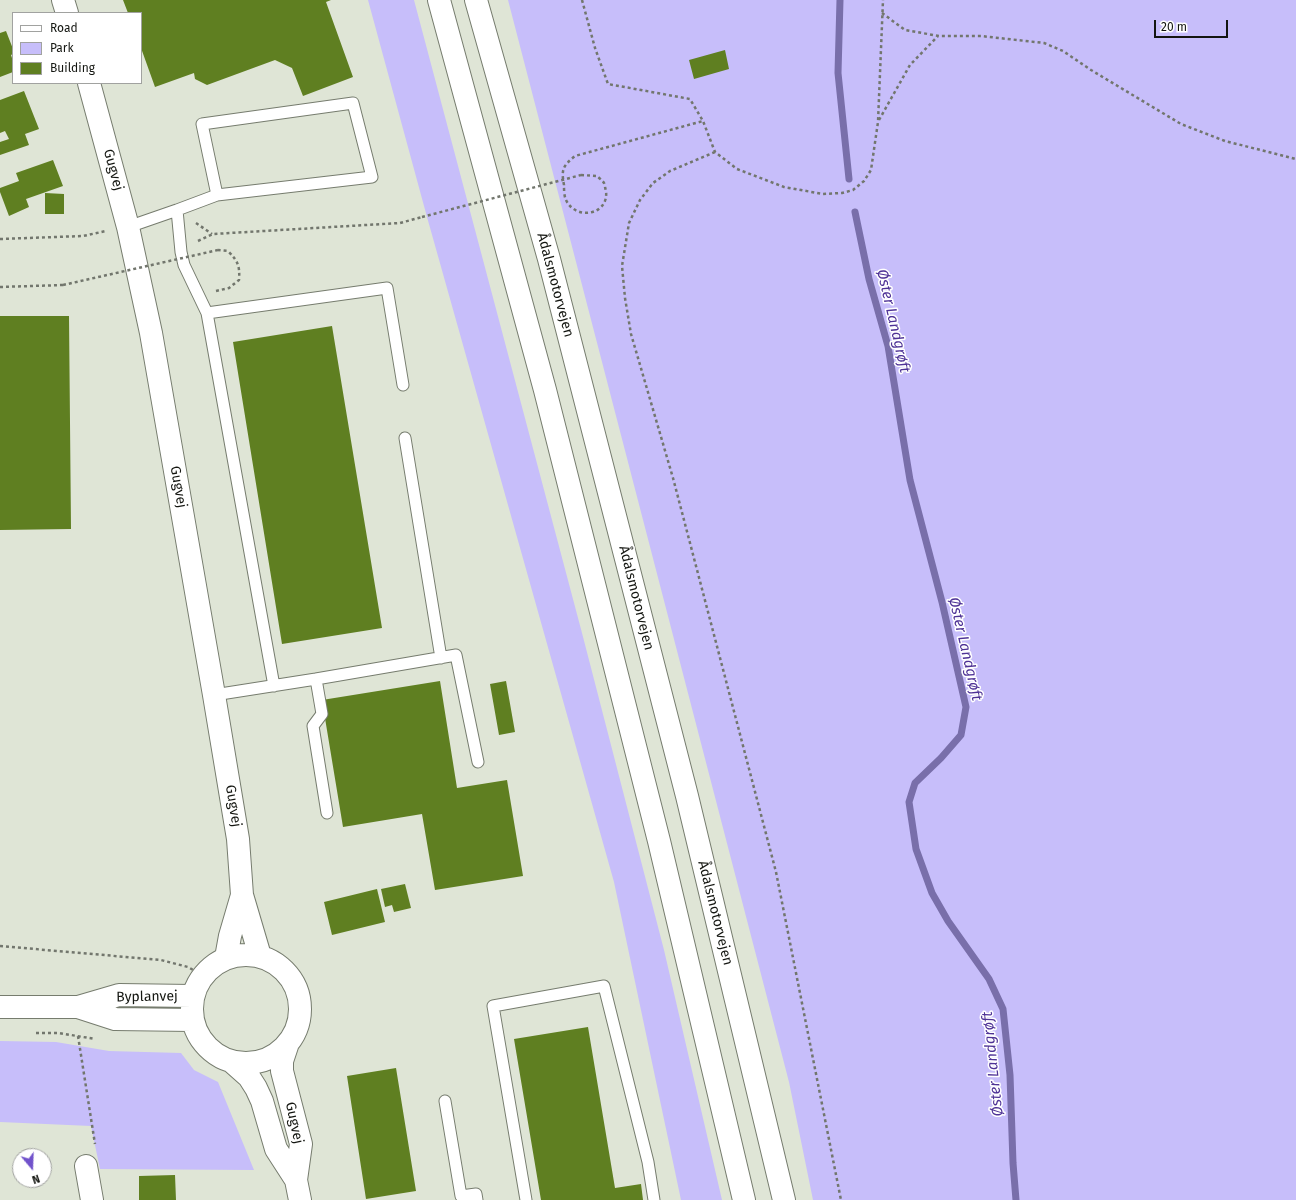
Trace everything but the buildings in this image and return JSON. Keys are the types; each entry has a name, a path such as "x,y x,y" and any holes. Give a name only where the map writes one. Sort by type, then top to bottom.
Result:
{"main road":[{"path":"63,0 68,12"},
{"path":"439,0 562,459 659,841 744,1200"},
{"name":"Ådalsmotorvejen","path":"476,0 549,259 687,796 784,1200"},
{"name":"Gugvej","path":"89,84 128,227 151,333 238,839 242,895 260,956"},
{"name":"Gugvej","path":"226,958 230,936 242,895"},
{"path":"246,954 260,956 274,962 286,972 295,985 299,1000 300,1015 296,1030 288,1043 277,1053 265,1059 252,1062 231,1061 213,1052 199,1037 192,1020 192,996 202,976 215,963 226,958 246,954"},
{"name":"Byplanvej","path":"0,1007 78,1007 119,995 192,996"},
{"name":"Byplanvej","path":"78,1007 115,1019 192,1020"},
{"name":"Gugvej","path":"288,1043 282,1061 282,1072 301,1144 298,1190"},
{"name":"Gugvej","path":"231,1061 249,1077 256,1088 262,1101 276,1149 298,1190"},
{"path":"91,1157 92,1200"}],"lane":[{"path":"128,227 217,195 372,177 353,103 202,124 217,195"},
{"path":"176,210 184,265 207,313 274,686"},
{"path":"207,313 387,288 403,385"},
{"path":"405,438 440,658"},
{"path":"214,695 456,655 478,762"},
{"path":"316,678 322,714 313,726 327,813"},
{"path":"526,1200 493,1006 604,986 648,1162 654,1200"},
{"path":"445,1101 461,1196 476,1194 477,1200"}],"path":[{"path":"582,0 595,48 608,84 690,99 703,121 714,152 737,169 784,187 822,194 842,193 853,190 864,181 871,170 878,122 883,0"},
{"path":"882,13 905,30 939,36 981,36 1044,43 1063,52 1181,124 1225,141 1296,159"},
{"path":"878,122 910,65 939,36"},
{"path":"197,244 198,240 213,234 400,223 422,217 581,174 597,176 605,184 606,197 603,206 591,213 581,213 574,210 566,200 562,174 565,164 575,156 703,121"},
{"path":"714,152 670,171 653,183 640,200 629,223 622,266 625,298 631,334 673,478 776,872 841,1200"},
{"path":"0,239 83,236 128,227"},
{"path":"196,248 198,262"},
{"path":"0,287 62,285 218,250 228,251 236,260 240,269 238,280 229,288 216,291 211,288"},
{"path":"0,946 161,960 188,968 202,976"},
{"path":"78,1036 91,1157"}],"green space":[{"path":"368,0 414,0 582,633 664,950 722,1200 681,1200 614,882 427,217"},
{"path":"508,0 1296,0 1296,1200 813,1200 789,1082"},
{"path":"0,1041 56,1042 109,1051 181,1053 194,1070 218,1082 254,1170 100,1169 91,1126 0,1122"}],"waterway":[{"name":"Øster Landgrøft","path":"840,0 838,73 849,179"},
{"name":"Øster Landgrøft","path":"855,212 869,279 888,346 910,480 942,602 966,707 961,735 941,758 915,783 909,802 916,849 932,893 948,921 989,979 1003,1009 1010,1075 1013,1163 1016,1200"}]}
